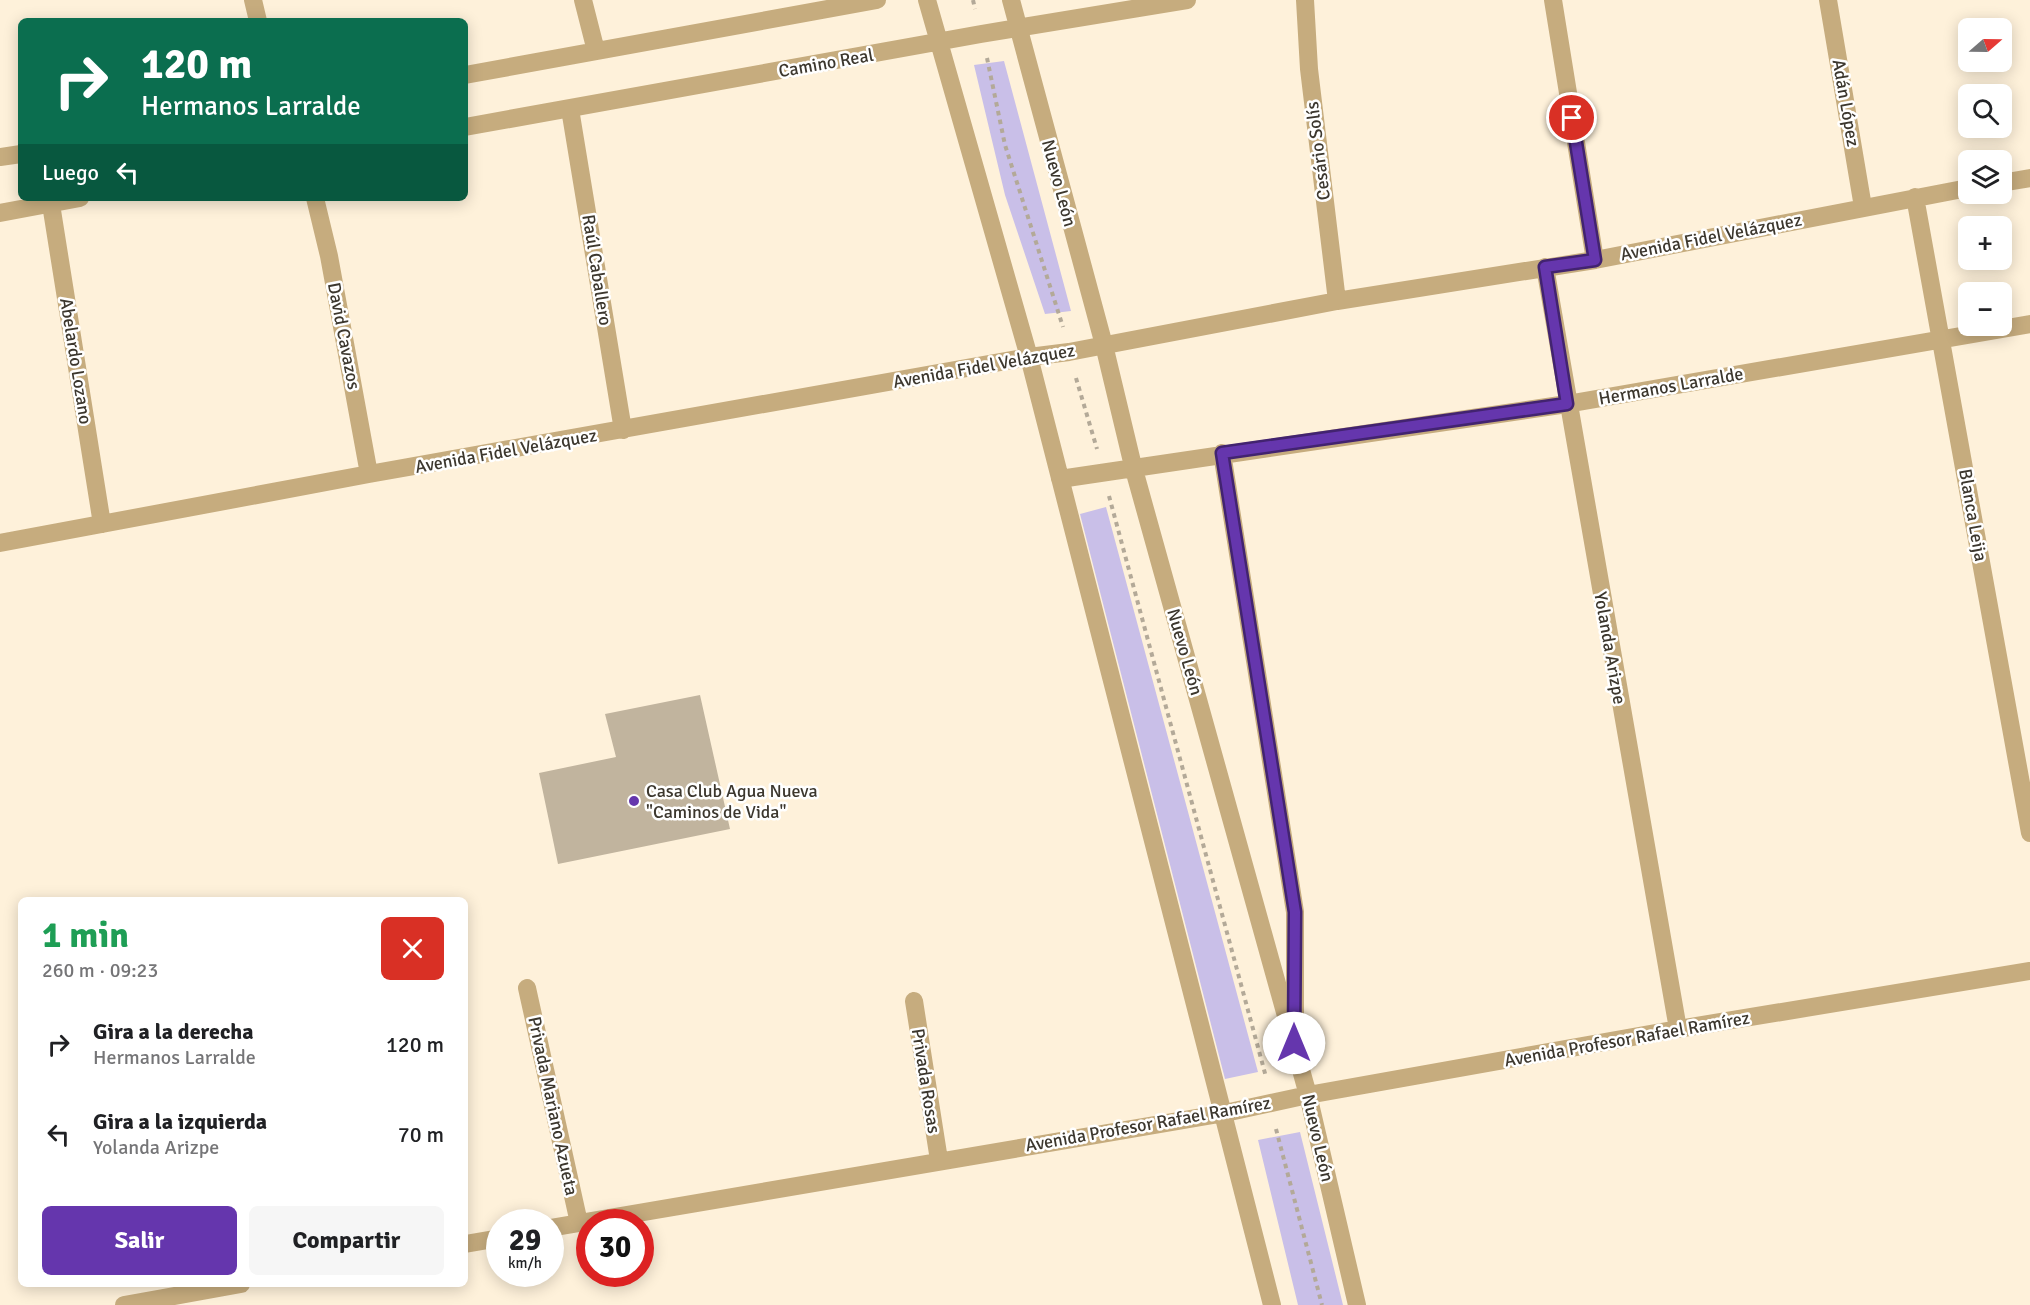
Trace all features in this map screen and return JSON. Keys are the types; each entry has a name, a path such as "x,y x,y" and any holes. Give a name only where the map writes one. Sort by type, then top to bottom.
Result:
{"street":[{"path":"253,0 257,18"},
{"path":"583,0 596,51"},
{"path":"468,74 877,0"},
{"path":"927,0 937,43 1029,357 1225,1113 1272,1305"},
{"name":"Nuevo León","path":"1011,0 1104,345 1133,466 1308,1095 1357,1305"},
{"name":"Camino Real","path":"468,126 1187,0"},
{"name":"Cesário Solís","path":"1305,0 1309,69 1337,301"},
{"path":"1553,0 1595,260"},
{"name":"Adán López","path":"1828,0 1863,207"},
{"name":"Raúl Caballero","path":"570,109 623,430"},
{"path":"0,157 18,154"},
{"path":"2012,181 2030,178"},
{"name":"Avenida Fidel Velázquez","path":"0,543 369,474 1029,357 1069,352 1337,301 1595,260 1958,190"},
{"name":"Blanca Leija","path":"1915,197 2030,833"},
{"path":"0,213 51,201"},
{"name":"Abelardo Lozano","path":"51,201 102,524"},
{"name":"David Cavazos","path":"316,201 369,474"},
{"name":"Yolanda Arizpe","path":"1545,267 1567,404 1678,1029"},
{"name":"Hermanos Larralde","path":"1060,478 1567,404 2030,324"},
{"path":"1222,453 1295,912 1294,1043"},
{"name":"Avenida Profesor Rafael Ramírez","path":"654,1210 1225,1113 1308,1095 1678,1029 2030,971"},
{"name":"Privada Mariano Azueta","path":"526,988 576,1210"},
{"name":"Privada Rosas","path":"914,1001 939,1160"},
{"path":"468,1243 486,1240"},
{"path":"124,1305 224,1287"}],"path":[{"path":"988,64 1005,145 1069,352 1261,1059 1322,1305"}],"shaded area":[{"path":"1004,61 1071,311 1045,314 1005,195 974,65"},
{"path":"1106,507 1258,1072 1225,1079 1080,514"},
{"path":"1300,1132 1343,1305 1298,1305 1258,1140"}],"building":[{"name":"Casa Club Agua Nueva \"Caminos de Vida\"","path":"700,695 730,829 558,864 539,773 616,757 605,714"}],"place":[{"name":"Casa Club Agua Nueva \"Caminos de Vida\"","path":"634,801"}],"route":[{"path":"1294,1043 1295,912 1222,453 1567,404 1545,267 1595,260 1572,118"}]}
